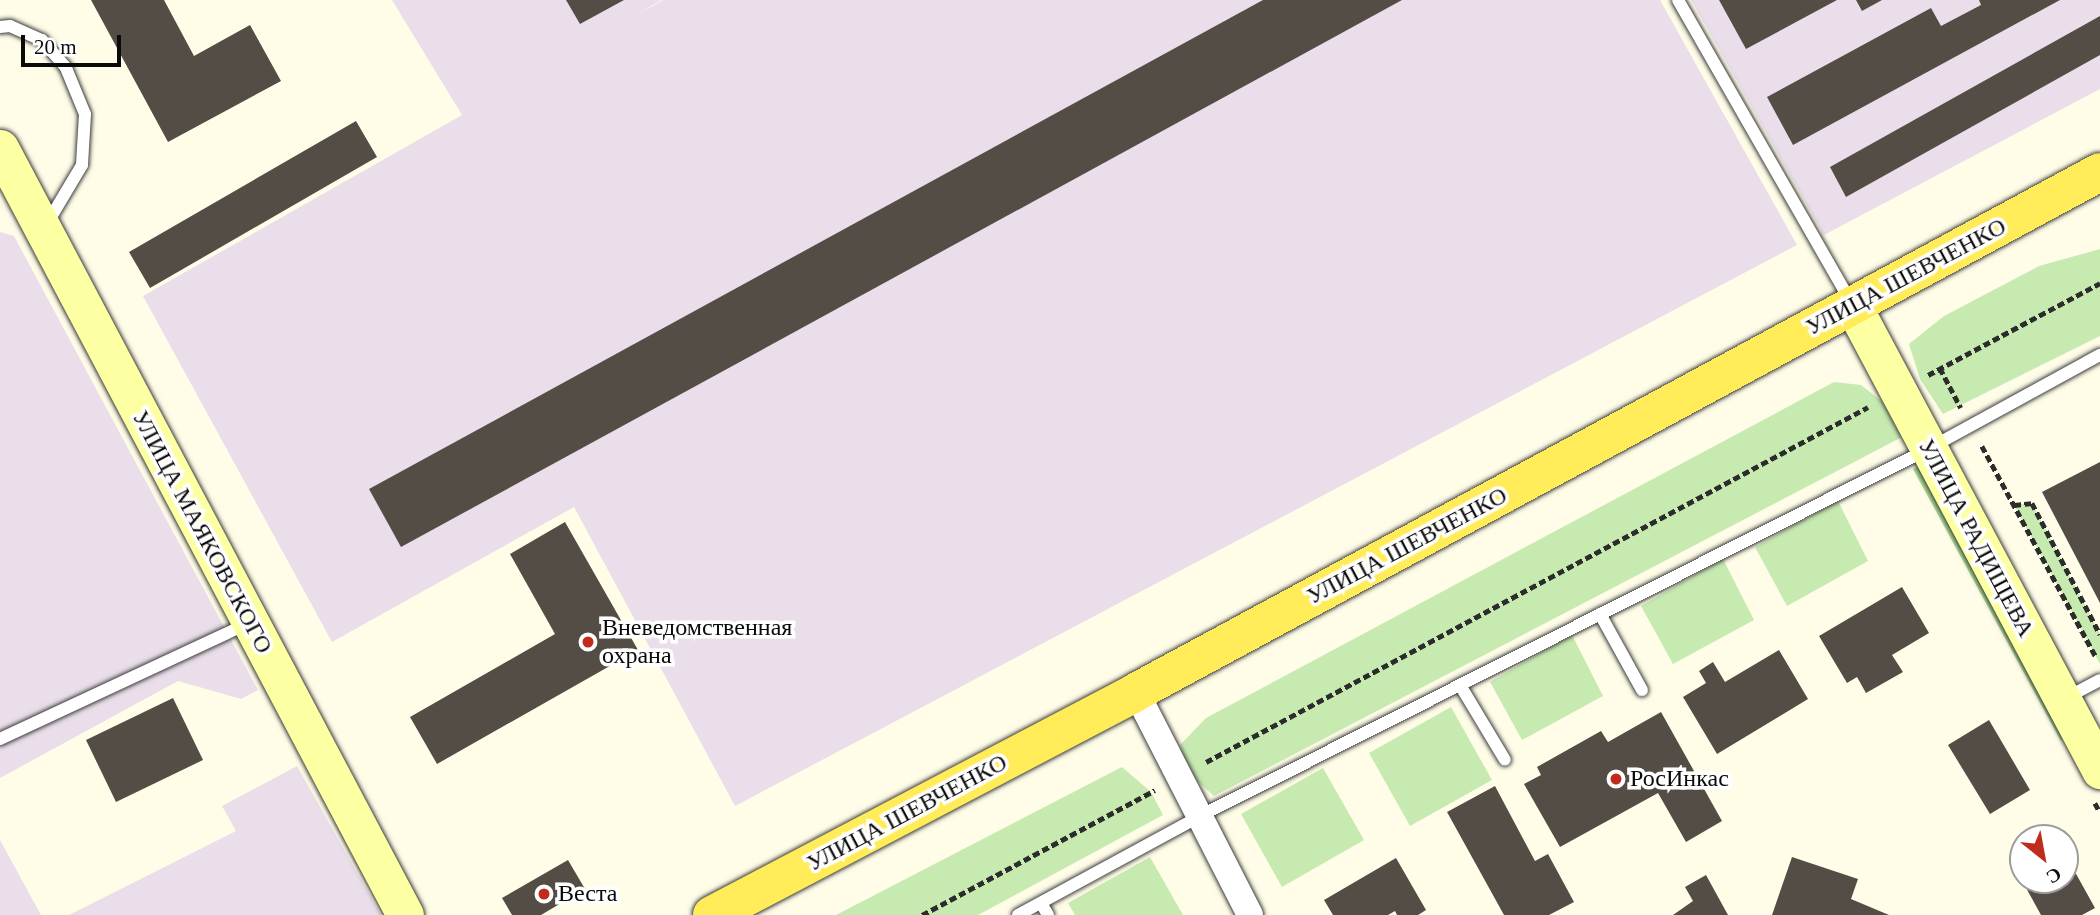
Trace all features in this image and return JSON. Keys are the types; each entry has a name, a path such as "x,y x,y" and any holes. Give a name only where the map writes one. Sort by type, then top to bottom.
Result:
{"main road":[{"name":"УЛИЦА ШЕВЧЕНКО","path":"712,915 1136,692 2100,172"}],"street":[{"name":"УЛИЦА МАЯКОВСКОГО","path":"0,148 405,915"},
{"name":"УЛИЦА РАДИЩЕВА","path":"1853,306 2100,770"},
{"path":"1136,692 1251,915"}],"lane":[{"path":"1678,0 1853,306"},
{"path":"0,27 10,26 42,40 66,68 85,114 82,165 43,230"},
{"path":"1018,915 1200,816 1928,449 2100,355"},
{"path":"1600,614 1642,690"},
{"path":"0,739 250,622"},
{"path":"2062,699 2100,680"},
{"path":"1460,685 1505,760"},
{"path":"1041,903 1048,915"}],"path":[{"path":"1940,368 2100,283"},
{"path":"922,915 1852,416"},
{"path":"2100,634 2032,503 2014,506 2100,664"}],"shaded area":[{"path":"392,0 661,0 637,15 663,0 1660,0 1797,245 735,806 574,507 332,642 143,296 462,115"},
{"path":"1691,0 2100,0 2100,89 1824,235"},
{"path":"0,232 14,236 258,690 241,699 178,681 0,778"},
{"path":"297,766 381,915 69,915 236,831 222,806"},
{"path":"0,840 41,915 0,915"}],"green space":[{"path":"2100,249 2100,336 1943,414 1920,379 1909,344 1944,316 2039,266"},
{"path":"1834,382 1861,385 1889,407 1904,436 1214,796 1187,772 1180,745 1206,718"},
{"path":"1933,458 2079,731 2061,741 1913,469"},
{"path":"1838,501 1868,561 1787,606 1755,547"},
{"path":"2032,503 2100,634 2100,664 2014,505"},
{"path":"1723,559 1754,620 1673,664 1641,606"},
{"path":"1572,635 1603,696 1522,740 1490,682"},
{"path":"1451,707 1492,780 1410,826 1369,753"},
{"path":"1122,767 1151,792 1163,815 978,915 836,915"},
{"path":"1323,768 1364,840 1282,887 1241,814"},
{"path":"1150,857 1183,915 1075,915 1068,903"}],"building":[{"path":"91,0 164,0 194,56 250,25 281,81 168,142"},
{"path":"566,0 624,0 580,24"},
{"path":"1263,0 1402,0 401,547 369,489"},
{"path":"1719,0 1837,0 1746,49"},
{"path":"1856,0 1882,0 1862,11"},
{"path":"1979,0 2060,0 1793,145 1767,97 1931,8 1941,26 1981,5"},
{"path":"2100,16 2100,55 1846,197 1830,167"},
{"path":"356,121 377,157 150,288 129,252"},
{"path":"2100,462 2100,603 2042,492"},
{"name":"Вневедомственная охрана","path":"565,522 638,650 437,764 410,717 555,634 510,554"},
{"path":"1902,587 1929,633 1892,655 1903,672 1866,693 1857,677 1847,683 1819,636"},
{"path":"1779,650 1808,699 1717,754 1683,697 1706,683 1699,671 1713,662 1725,682"},
{"path":"173,698 203,760 116,802 86,740"},
{"name":"РосИнкас","path":"1661,712 1722,821 1686,842 1658,793 1560,847 1524,784 1541,775 1537,767 1601,731 1608,742"},
{"path":"1989,720 2030,790 1990,814 1948,745"},
{"path":"1495,786 1535,861 1548,854 1574,902 1549,915 1504,915 1447,812"},
{"path":"1792,857 1858,879 1851,899 1889,915 1772,915"},
{"path":"1396,858 1426,910 1418,915 1397,915 1395,911 1388,915 1333,915 1324,900"},
{"path":"568,860 585,889 541,915 512,915 502,898"},
{"path":"1706,875 1728,915 1673,915 1693,901 1685,887"},
{"path":"2079,879 2095,908 2082,915 2041,915 2029,894 2079,894"}],"place":[{"name":"Вневедомственная охрана","path":"588,642"},
{"name":"РосИнкас","path":"1616,779"},
{"name":"Веста","path":"544,894"}]}
